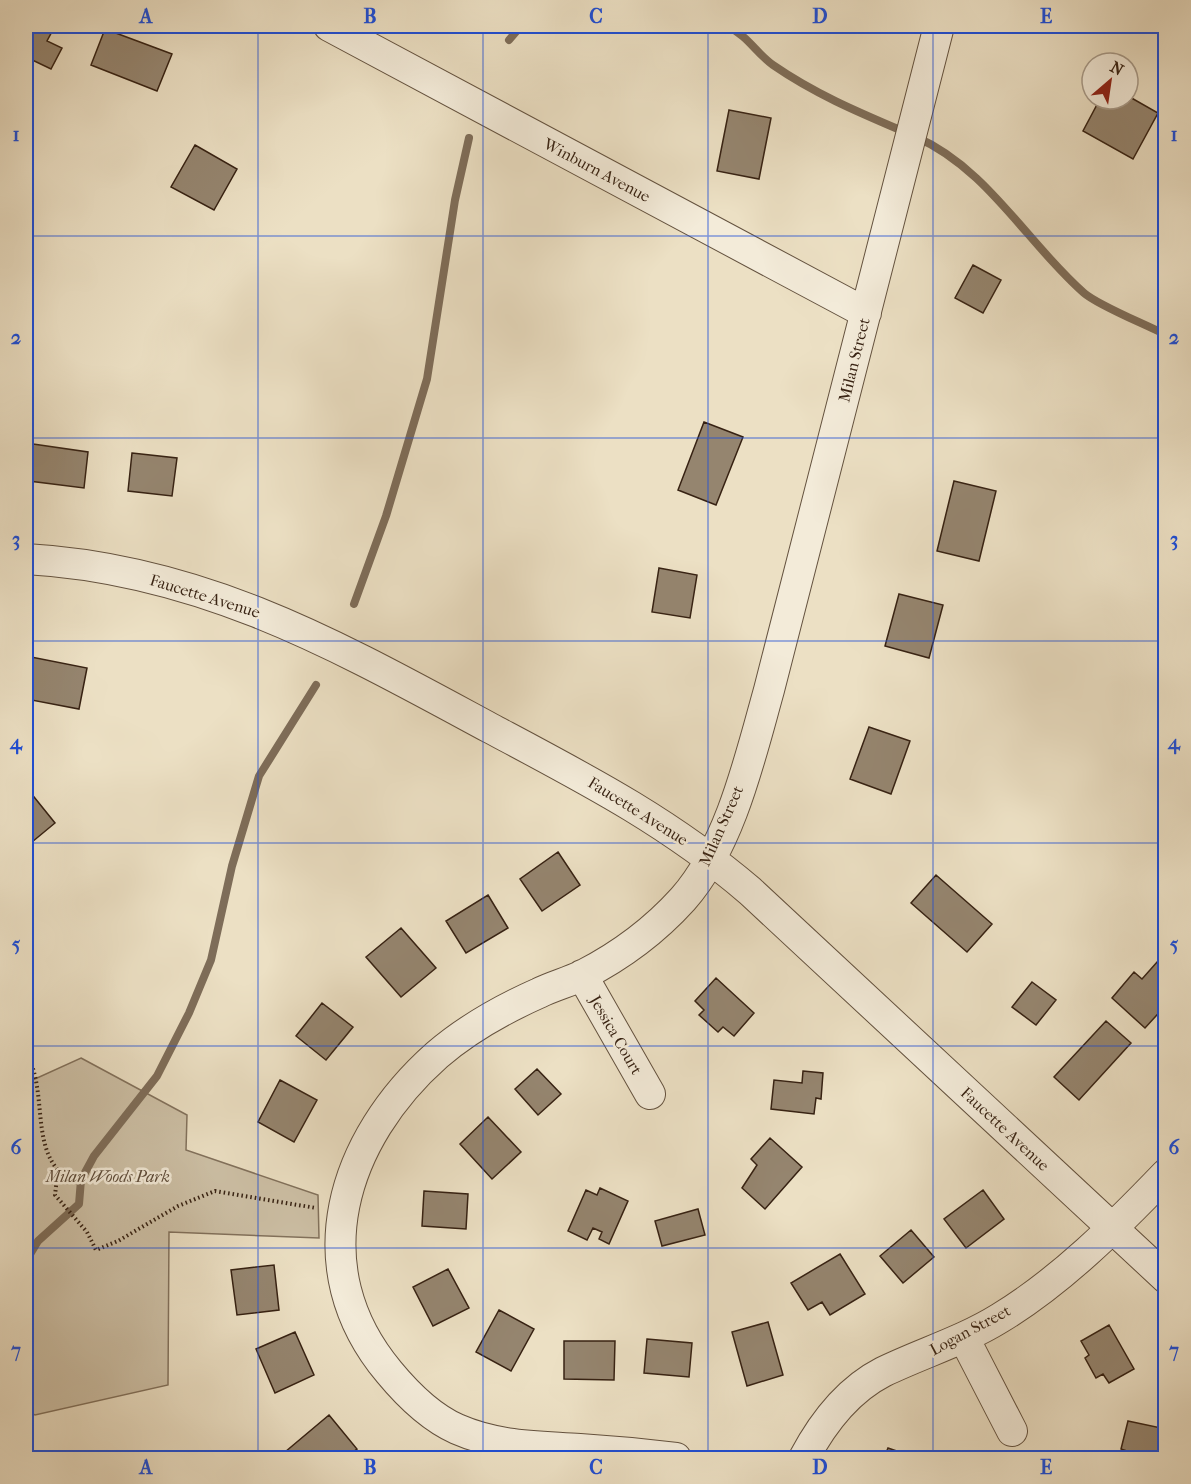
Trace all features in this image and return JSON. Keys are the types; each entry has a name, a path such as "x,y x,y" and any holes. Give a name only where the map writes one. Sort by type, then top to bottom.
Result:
{"street":[{"name":"Winburn Avenue","path":"329,26 866,313"},
{"name":"Milan Street","path":"676,1458 515,1446 484,1439 456,1428 424,1409 378,1360 360,1330 344,1280 340,1235 341,1212 347,1187 367,1140 381,1118 416,1076 438,1055 485,1022 614,957 665,918 685,896 711,857 740,786 756,736 939,26"},
{"name":"Faucette Avenue","path":"26,559 103,569 195,590 259,611 321,638 647,813 711,857 1009,1131 1110,1229 1166,1278"},
{"name":"Jessica Court","path":"582,975 650,1094"},
{"name":"Logan Street","path":"804,1458 817,1434 855,1392 884,1372 964,1338 1001,1318 1046,1285 1110,1229 1166,1174"},
{"path":"964,1338 1012,1431"}],"path":[{"path":"26,1052 35,1068 47,1157 58,1170 55,1195 74,1216 96,1250 118,1241 178,1206 215,1191 341,1212"}],"green space":[{"name":"Milan Woods Park","path":"81,1058 187,1115 186,1150 318,1195 319,1238 169,1232 168,1385 35,1415 26,1409 26,1083"}],"building":[{"path":"26,26 55,26 47,41 62,48 51,69 26,57"},
{"path":"105,29 172,54 157,91 91,65"},
{"path":"1140,103 1158,113 1133,159 1083,131 1094,111 1140,111"},
{"path":"729,110 771,118 759,179 717,171"},
{"path":"195,145 237,169 214,210 171,187"},
{"path":"973,265 1001,280 983,313 955,298"},
{"path":"704,422 743,437 716,505 678,490"},
{"path":"33,444 88,452 84,488 29,481"},
{"path":"132,453 177,458 172,496 128,491"},
{"path":"954,481 996,491 979,561 937,551"},
{"path":"659,568 697,575 690,618 652,612"},
{"path":"899,594 943,605 929,658 885,646"},
{"path":"26,656 87,668 79,709 26,699"},
{"path":"869,727 910,741 891,794 850,779"},
{"path":"26,787 55,823 26,847"},
{"path":"558,852 580,885 542,911 520,879"},
{"path":"936,875 992,924 967,952 911,903"},
{"path":"488,895 508,928 466,953 446,921"},
{"path":"401,928 436,968 401,997 366,957"},
{"path":"1166,952 1166,1005 1145,1028 1112,998 1134,972 1142,979"},
{"path":"716,978 754,1013 734,1036 723,1027 718,1032 699,1015 704,1010 695,1001"},
{"path":"1032,982 1056,1000 1036,1025 1012,1007"},
{"path":"322,1003 353,1027 326,1060 296,1036"},
{"path":"1106,1021 1131,1043 1079,1100 1054,1077"},
{"path":"537,1069 561,1094 538,1115 515,1089"},
{"path":"803,1071 823,1073 821,1099 816,1098 814,1114 771,1109 774,1080 802,1083"},
{"path":"280,1080 317,1100 294,1142 258,1122"},
{"path":"488,1117 521,1152 492,1179 460,1144"},
{"path":"770,1138 802,1167 765,1209 742,1188 757,1165 751,1159"},
{"path":"600,1188 628,1201 609,1244 599,1239 602,1232 593,1228 587,1240 568,1231 586,1190 597,1195"},
{"path":"983,1190 1004,1219 966,1248 944,1219"},
{"path":"424,1191 468,1194 466,1229 422,1226"},
{"path":"698,1209 705,1235 662,1246 655,1221"},
{"path":"911,1230 934,1257 903,1283 880,1256"},
{"path":"840,1254 865,1294 830,1315 822,1302 808,1310 791,1283"},
{"path":"274,1265 279,1310 237,1315 231,1270"},
{"path":"448,1269 469,1308 433,1326 413,1287"},
{"path":"499,1310 534,1329 511,1371 476,1352"},
{"path":"768,1322 783,1375 747,1386 732,1332"},
{"path":"1109,1325 1134,1369 1109,1383 1103,1374 1096,1378 1085,1358 1089,1355 1081,1341"},
{"path":"295,1332 314,1375 275,1393 256,1349"},
{"path":"647,1339 692,1343 689,1377 644,1373"},
{"path":"564,1341 615,1341 614,1380 564,1379"},
{"path":"329,1415 357,1449 345,1458 291,1458 285,1452"},
{"path":"1128,1421 1166,1429 1166,1458 1125,1458 1127,1451 1121,1449"},
{"path":"888,1448 917,1458 884,1458"}],"waterway":[{"path":"509,40 521,26"},
{"path":"727,26 741,35 773,65 805,85 905,132"},
{"path":"916,137 964,167 1084,293 1111,309 1166,335"},
{"path":"354,604 386,516 427,379 455,200 469,138"},
{"path":"26,1261 38,1241 79,1204 81,1180 94,1156 157,1076 189,1013 211,960 232,866 259,776 316,685"}]}
